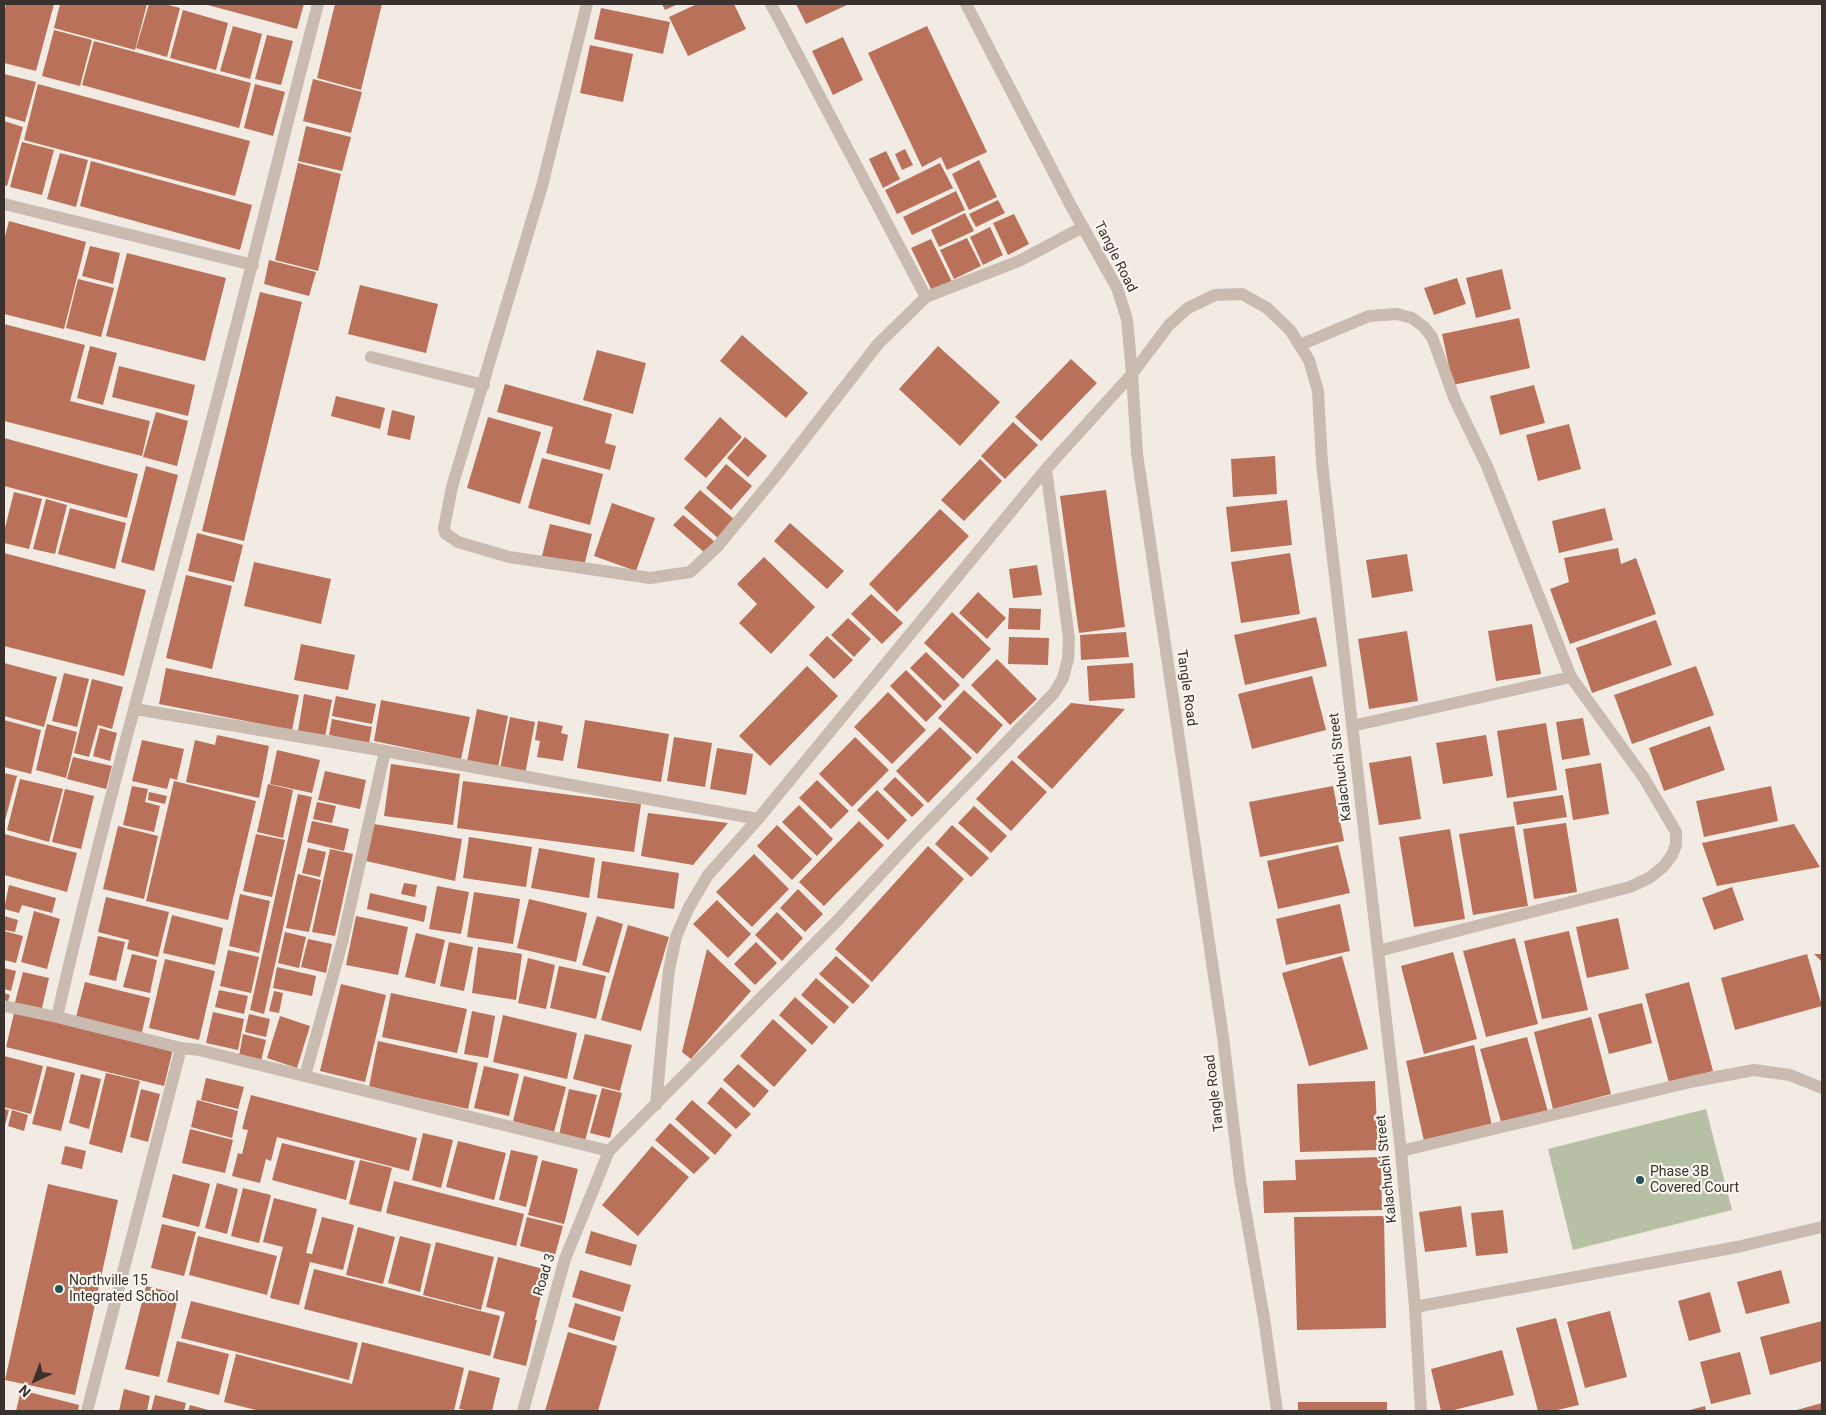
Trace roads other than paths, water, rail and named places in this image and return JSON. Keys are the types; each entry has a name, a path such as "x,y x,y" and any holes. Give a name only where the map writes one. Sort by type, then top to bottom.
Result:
{"street":[{"path":"57,1017 83,902 253,265 282,142 318,4"},
{"path":"587,4 542,186 452,487 445,518 445,533 458,542 508,557 650,578 690,572 717,547 774,478 878,344 926,297 1019,261 1083,227"},
{"path":"771,4 926,297"},
{"name":"Tangle Road","path":"966,4 1117,288 1127,319 1136,454 1223,1037 1240,1180 1264,1318 1277,1411"},
{"path":"4,204 253,265"},
{"name":"Kalachuchi Street","path":"656,1105 668,979 676,936 688,908 708,875 758,819 1046,469 1132,374 1169,325 1188,308 1215,295 1242,294 1267,308 1290,330 1309,360 1318,391 1322,463 1401,1151 1422,1411"},
{"path":"1300,345 1369,316 1397,314 1412,318 1424,327 1432,337 1458,408 1487,466 1572,678 1644,778 1676,832 1676,845 1672,855 1657,873 1630,887 1378,951"},
{"path":"371,357 484,385"},
{"path":"4,1006 182,1048 199,1050 608,1151 656,1105 838,920 913,838 1054,693 1063,678 1068,659 1069,638 1046,469"},
{"path":"1352,726 1572,678"},
{"path":"135,709 385,751 758,819"},
{"path":"306,1076 342,943 385,751"},
{"path":"87,1411 182,1048"},
{"path":"1401,1151 1754,1070 1790,1074 1822,1088"},
{"name":"Road 3","path":"523,1411 564,1259 608,1151"},
{"path":"1415,1307 1737,1247 1822,1228"}],"place":[{"name":"Phase 3B Covered Court","path":"1640,1180"},
{"name":"Northville 15 Integrated School","path":"59,1289"}]}
